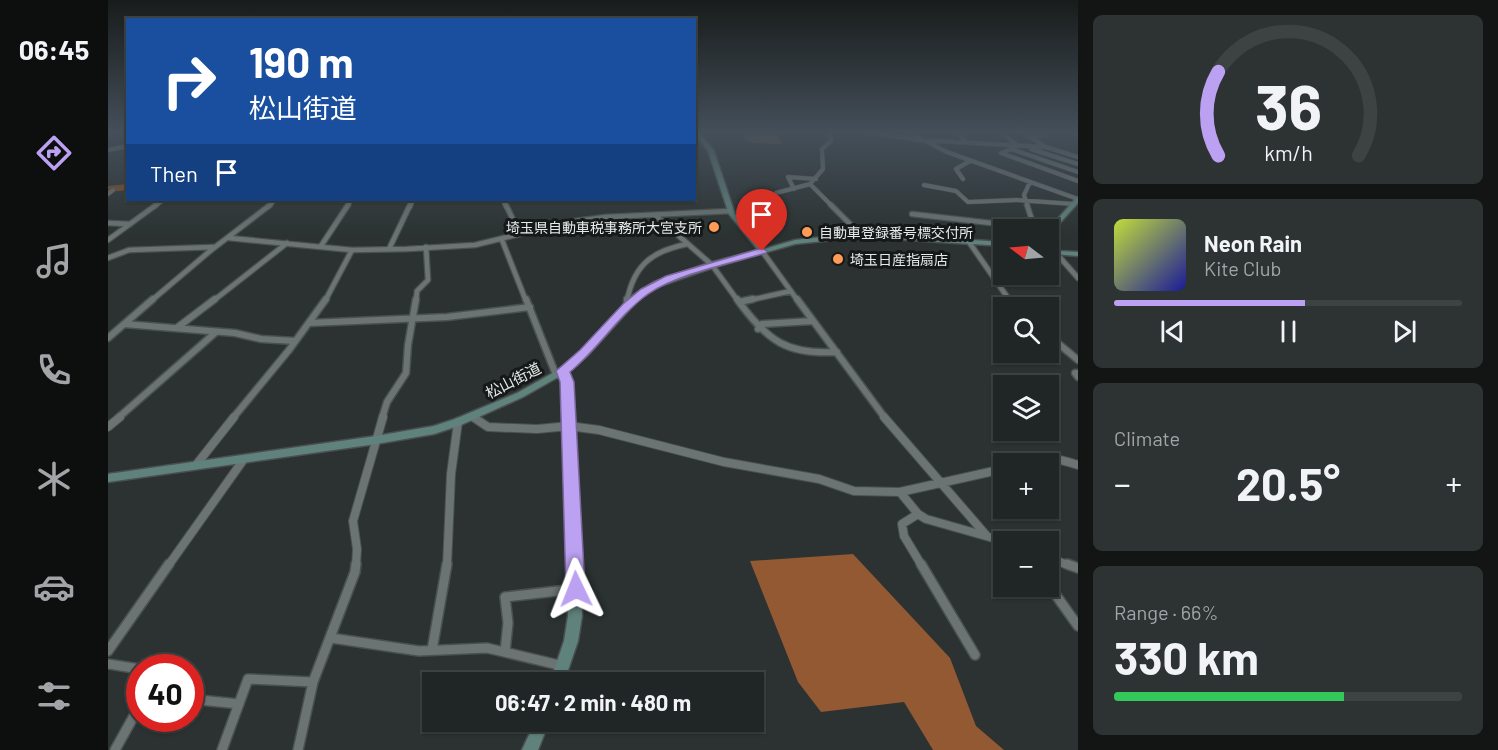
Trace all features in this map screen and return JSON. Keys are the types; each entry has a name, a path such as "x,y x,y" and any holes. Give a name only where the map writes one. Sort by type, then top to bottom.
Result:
{"main road":[{"path":"715,166 731,211 762,251"},
{"path":"1059,221 1077,201"},
{"name":"松山街道","path":"108,478 435,430 472,416 559,373 585,353 627,306 657,284 762,251 811,239 861,235 993,243"},
{"path":"1059,253 1078,254"},
{"path":"559,373 567,382 576,589 571,641 561,672"},
{"path":"530,750 538,732"}],"street":[{"path":"776,193 810,184 823,170 823,166"},
{"path":"961,166 956,169 963,179"},
{"path":"984,166 1077,201"},
{"path":"1037,166 1078,181"},
{"path":"1063,166 1078,171"},
{"path":"794,189 788,177 816,179"},
{"path":"1030,182 1025,190 1032,219"},
{"path":"810,184 861,235"},
{"path":"924,185 956,190 968,202 1077,201"},
{"path":"108,194 113,190"},
{"path":"108,240 162,201"},
{"path":"108,338 163,288 256,218 273,201"},
{"path":"321,246 350,201"},
{"path":"389,249 413,201"},
{"path":"504,201 520,234"},
{"path":"229,238 352,250 474,245 568,222 606,217 731,211"},
{"path":"912,214 993,224"},
{"path":"656,216 712,265 758,329 778,344 798,351 813,355 837,352"},
{"path":"108,223 130,224"},
{"path":"502,240 559,373"},
{"path":"969,242 1007,297"},
{"path":"178,328 287,243"},
{"path":"627,306 626,298 646,260 658,252 687,244"},
{"path":"108,258 123,251 215,247"},
{"path":"298,750 313,682 355,572 357,549 353,521 376,440 387,402 406,373 417,291 428,280 426,247"},
{"path":"196,465 320,309 352,250"},
{"path":"762,251 894,432 986,535"},
{"path":"1059,256 1078,278"},
{"path":"739,302 791,291"},
{"path":"309,323 414,320 468,316 530,307"},
{"path":"758,329 762,324 813,321"},
{"path":"124,324 235,333 261,339 295,341"},
{"path":"108,427 216,332"},
{"path":"1059,345 1078,360"},
{"path":"472,416 488,427 537,429 569,426 599,430 724,462 819,479 854,491 900,492 993,471"},
{"path":"432,650 446,577 451,474 458,422"},
{"path":"108,651 244,459"},
{"path":"1059,459 1078,465"},
{"path":"900,492 918,514 926,519 993,537"},
{"path":"918,514 902,524 904,536 975,655"},
{"path":"1059,562 1078,568"},
{"path":"505,652 508,623 505,597 576,589"},
{"path":"1057,597 1078,626"},
{"path":"331,638 418,651 487,648 563,666"},
{"path":"108,664 126,667"},
{"path":"222,750 248,679 313,682"},
{"path":"204,700 239,704"},
{"path":"114,750 126,729"}],"shaded area":[{"path":"853,554 950,658 976,726 1004,750 933,750 904,702 821,712 798,682 750,561"}],"waterway":[{"path":"108,189 126,187"}],"place":[{"name":"埼玉県自動車税事務所大宮支所","path":"714,227"},
{"name":"自動車登録番号標交付所","path":"807,232"},
{"name":"埼玉日産指扇店","path":"838,259"}],"route":[{"path":"576,589 567,382 563,371 585,353 627,306 645,291 670,279 762,251"}]}
